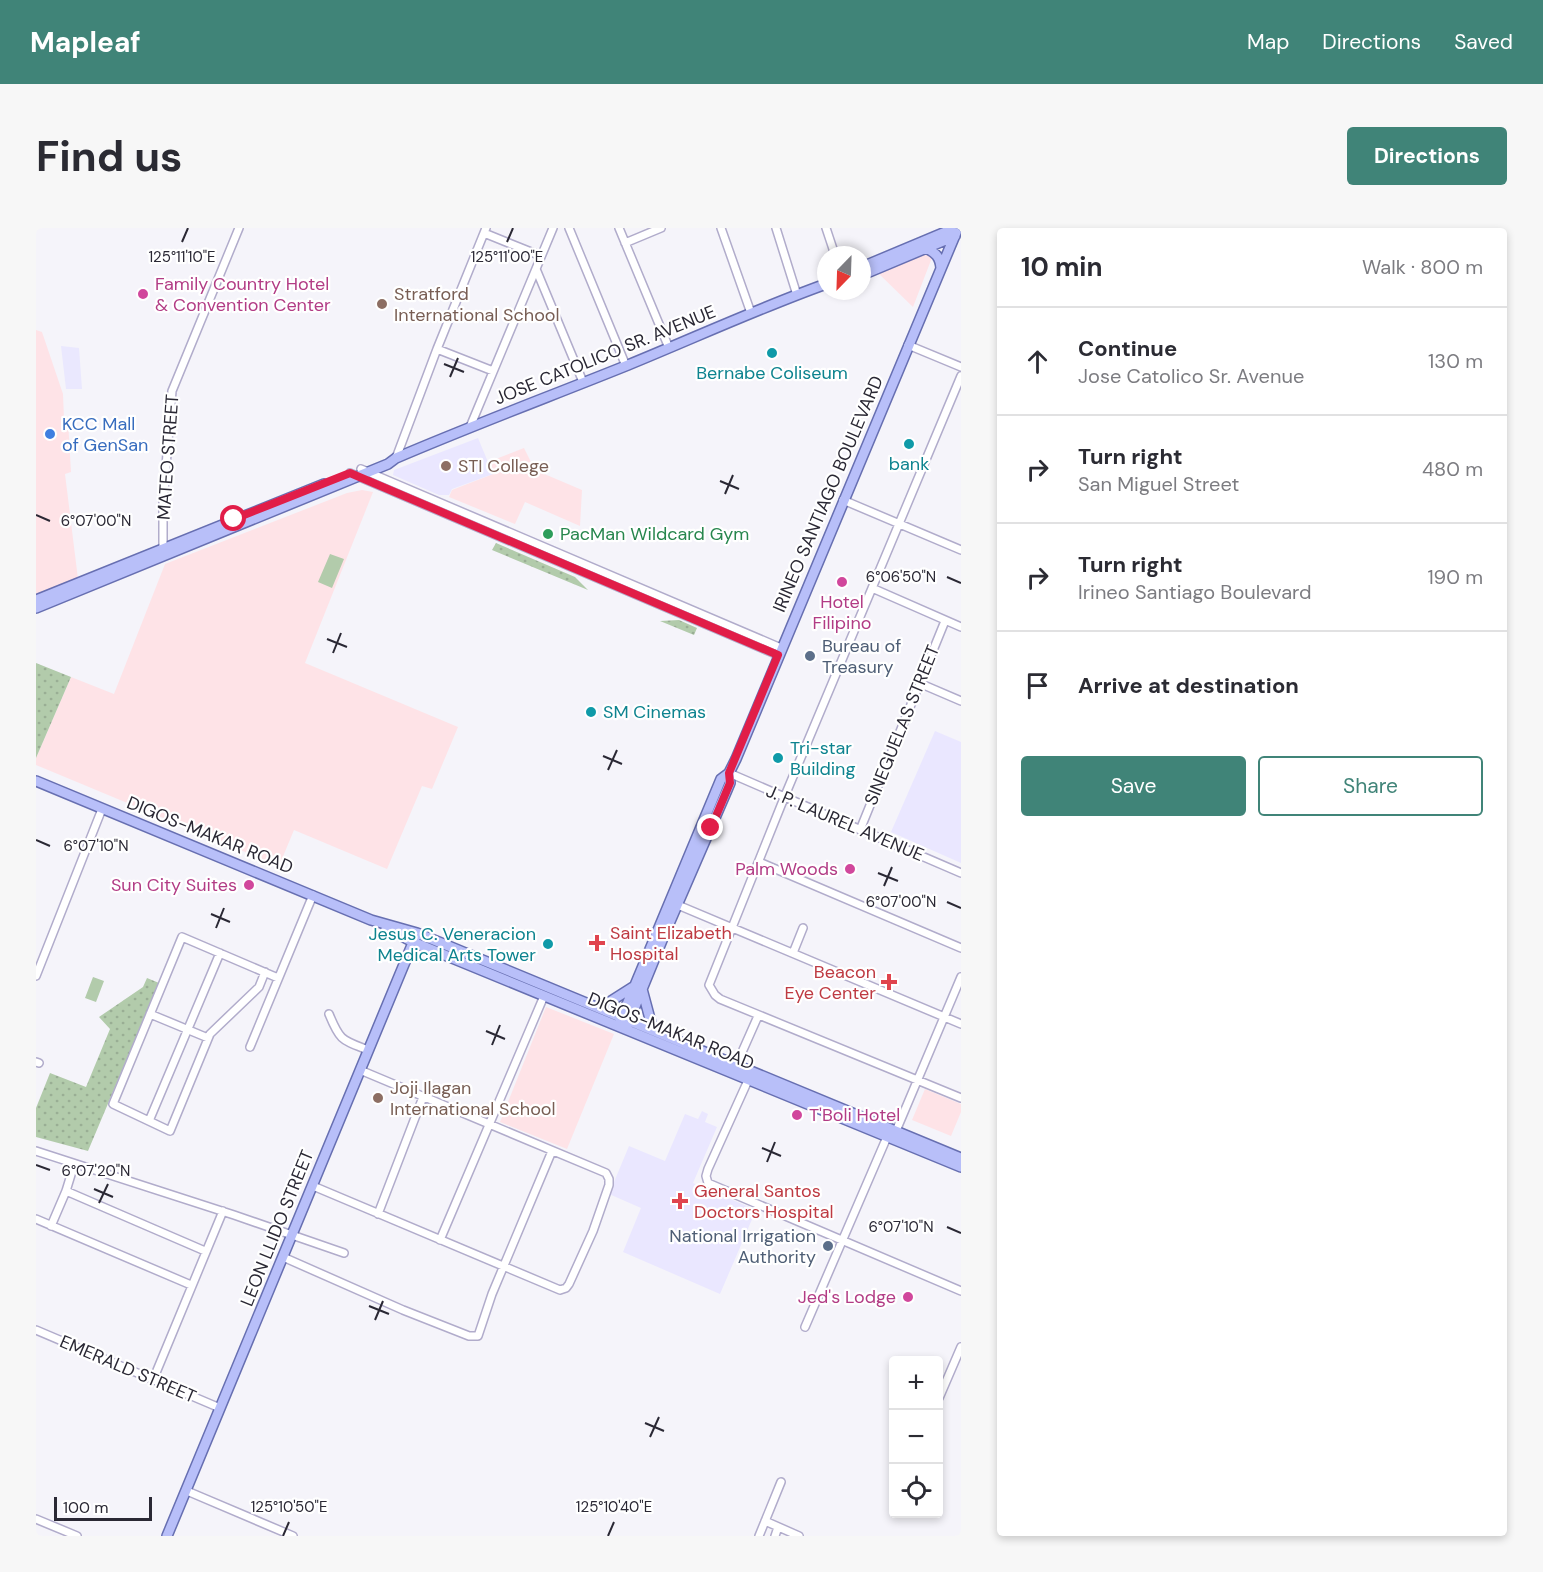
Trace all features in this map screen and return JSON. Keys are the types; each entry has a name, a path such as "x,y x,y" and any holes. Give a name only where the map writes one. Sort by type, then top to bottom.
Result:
{"main road":[{"path":"871,271 926,248 956,231"},
{"path":"871,264 956,231"},
{"name":"IRINEO SANTIAGO BOULEVARD","path":"624,1023 674,903 721,779 729,773 956,231"},
{"path":"926,248 940,258 942,268"},
{"name":"JOSE CATOLICO SR. AVENUE","path":"36,600 163,552 360,472 386,458 396,458 817,287"},
{"name":"JOSE CATOLICO SR. AVENUE","path":"36,608 163,552"},
{"name":"DIGOS-MAKAR ROAD","path":"36,781 371,920 413,942 544,996 624,1023 961,1158"},
{"name":"DIGOS-MAKAR ROAD","path":"371,920 417,933 600,1008 624,1023 653,1030 735,1069"},
{"name":"LEON LLIDO STREET","path":"167,1536 417,933"},
{"path":"600,1008 639,986 653,1030"},
{"name":"DIGOS-MAKAR ROAD","path":"750,1075 887,1137 961,1167"}],"street":[{"name":"MATEO STREET","path":"163,552 163,504 172,391 239,228"},
{"path":"470,427 553,228"},
{"path":"569,228 626,366"},
{"path":"619,228 669,348"},
{"path":"625,243 661,228"},
{"path":"721,228 751,313"},
{"path":"776,228 797,295"},
{"path":"826,228 831,246"},
{"path":"396,458 485,230 541,256"},
{"path":"536,269 583,382"},
{"path":"908,345 961,367"},
{"path":"437,349 493,371"},
{"path":"961,376 710,980 715,996 758,1016 961,1098"},
{"path":"360,472 780,651"},
{"path":"360,472 780,651"},
{"path":"843,500 961,550"},
{"path":"872,588 961,627"},
{"name":"SINEGUELAS STREET","path":"860,830 945,621"},
{"path":"919,683 961,701"},
{"name":"J. P. LAUREL AVENUE","path":"729,773 961,873"},
{"path":"36,976 102,809"},
{"path":"759,862 961,948"},
{"path":"250,1047 312,896"},
{"path":"674,903 961,1024"},
{"path":"793,953 803,928"},
{"path":"265,972 259,987 215,1028 208,1038 170,1131 113,1104 182,937 265,972 278,978"},
{"path":"149,1121 220,953"},
{"path":"805,1327 887,1137 896,1131 961,977"},
{"path":"259,987 272,993"},
{"path":"440,1240 544,996"},
{"path":"150,1014 208,1038"},
{"path":"329,1014 337,1034 345,1041 368,1050"},
{"path":"735,1069 758,1016"},
{"path":"313,1186 554,1288 564,1289 568,1284 592,1231 606,1194 608,1176 601,1171 360,1070"},
{"path":"750,1075 708,1168 706,1176 708,1183 961,1291"},
{"path":"378,1214 423,1097"},
{"path":"283,1257 403,1310 474,1338 478,1336 492,1294 552,1151"},
{"path":"37,1154 223,1211 344,1253"},
{"path":"51,1226 74,1165"},
{"path":"66,1191 205,1251"},
{"path":"153,1380 223,1211"},
{"path":"36,1219 191,1284"},
{"name":"EMERALD STREET","path":"36,1330 220,1408"},
{"path":"943,1389 961,1347"},
{"path":"759,1536 781,1482"},
{"path":"186,1491 293,1536"},
{"path":"36,1519 77,1536"},
{"path":"765,1521 799,1536"},
{"path":"775,1536 778,1527"}],"shaded area":[{"path":"928,250 933,255 913,307 877,272"},
{"name":"KCC Mall of GenSan","path":"36,330 42,332 63,394 64,419 68,420 71,472 65,474 78,579 36,596"},
{"path":"61,346 79,348 82,389 66,389"},
{"name":"STI College","path":"478,438 493,474 452,489 449,495 439,495 393,475 394,470"},
{"path":"524,448 535,470 582,490 580,526 525,502 515,524 449,497 452,490 493,474 488,462"},
{"path":"362,490 373,492 305,663 458,727 432,789 422,786 387,869 294,830 279,866 36,765 36,758 71,677 114,694 165,564 347,493"},
{"path":"935,731 961,742 961,863 891,832"},
{"path":"546,1007 614,1034 567,1149 500,1122"},
{"path":"925,1089 961,1104 961,1112 951,1136 912,1120"},
{"name":"General Santos Doctors Hospital","path":"702,1111 708,1114 705,1122 717,1127 693,1183 756,1210 720,1294 623,1252 641,1208 609,1194 629,1146 665,1161 685,1114 698,1119"}],"green space":[{"path":"496,543 575,577 588,590 492,550"},
{"path":"330,554 344,559 332,588 318,582"},
{"path":"679,620 697,628 694,635 660,621"},
{"path":"36,663 71,677 36,758"},
{"path":"93,977 104,981 96,1002 85,998"},
{"path":"147,978 159,983 88,1151 36,1137 36,1108 50,1073 86,1087 110,1029 99,1017 143,987"}],"place":[{"name":"Family Country Hotel & Convention Center","path":"143,294"},
{"name":"Stratford International School","path":"382,304"},
{"name":"Bernabe Coliseum","path":"772,353"},
{"name":"KCC Mall of GenSan","path":"50,434"},
{"name":"bank","path":"909,444"},
{"name":"STI College","path":"446,466"},
{"name":"PacMan Wildcard Gym","path":"548,534"},
{"name":"Hotel Filipino","path":"842,582"},
{"name":"Bureau of Treasury","path":"810,656"},
{"name":"SM Cinemas","path":"591,712"},
{"name":"Tri-star Building","path":"778,758"},
{"name":"Palm Woods","path":"850,869"},
{"name":"Sun City Suites","path":"249,885"},
{"name":"Saint Elizabeth Hospital","path":"597,943"},
{"name":"Jesus C. Veneracion Medical Arts Tower","path":"548,944"},
{"name":"Beacon Eye Center","path":"889,982"},
{"name":"Joji Ilagan International School","path":"378,1098"},
{"name":"T'Boli Hotel","path":"797,1115"},
{"name":"General Santos Doctors Hospital","path":"680,1201"},
{"name":"National Irrigation Authority","path":"828,1246"},
{"name":"Jed's Lodge","path":"908,1297"}],"route":[{"path":"234,519 350,473 778,655 729,773 730,783 711,828"}]}
